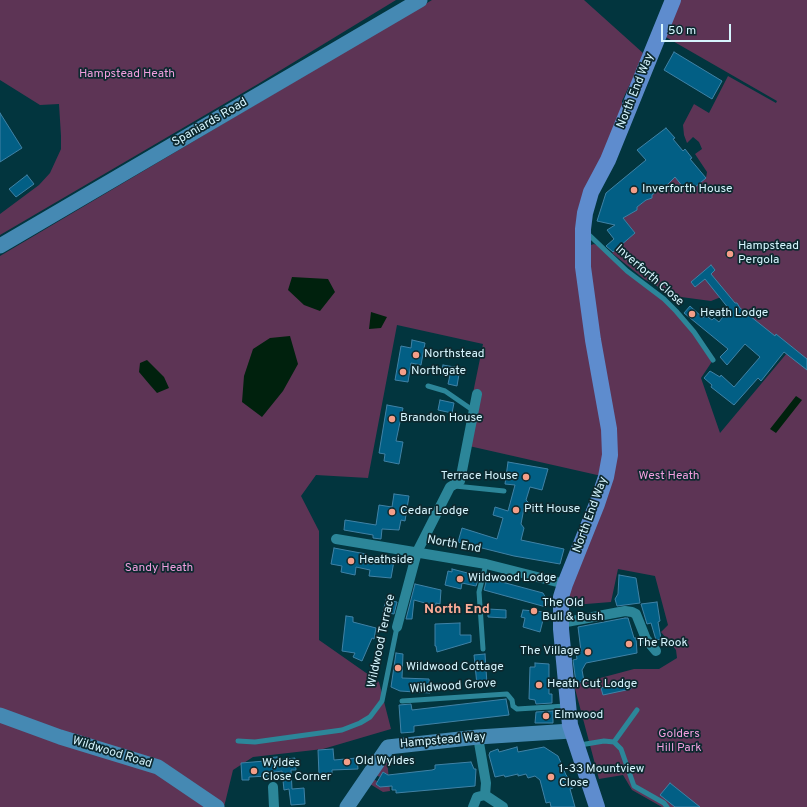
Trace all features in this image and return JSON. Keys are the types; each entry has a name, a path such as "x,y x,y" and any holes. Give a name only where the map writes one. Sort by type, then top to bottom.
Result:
{"main road":[{"name":"North End Way","path":"597,807 572,734 567,706 561,623 562,597 565,584 598,504 606,477 610,455 609,429 593,340 585,281 585,231 608,160 673,0"}],"street":[{"name":"Spaniards Road","path":"0,246 420,0"},
{"name":"Wildwood Terrace","path":"397,627 417,552 450,486 460,480 477,394"},
{"name":"North End","path":"336,540 486,564 565,584"},
{"path":"561,623 625,611 632,612 636,614 646,638 656,651"},
{"name":"Wildwood Road","path":"0,715 75,742 158,767 217,807"},
{"name":"Hampstead Way","path":"347,807 388,747 478,737 572,734"},
{"path":"478,737 486,783 485,795"},
{"path":"273,787 274,807"},
{"path":"472,807 477,797 485,795 503,807"}],"lane":[{"name":"Inverforth Close","path":"585,231 627,271 664,299 694,332 713,360"},
{"path":"428,386 445,391 474,411"},
{"path":"450,486 504,491"},
{"path":"483,648 479,592 486,564"},
{"name":"Wildwood Terrace","path":"238,741 255,742 342,730 360,723 370,717 382,701 397,627"},
{"name":"Wildwood Grove","path":"402,701 507,694 512,700 513,706 517,708 567,706"},
{"path":"614,742 637,710"},
{"path":"572,734 614,742 621,749 634,786 664,803 667,807"}],"green space":[{"name":"Hampstead Heath","path":"0,0 396,0 258,84 0,235 0,214 39,185 50,173 61,149 61,136 59,104 40,105 0,80"},
{"name":"Sandy Heath","path":"432,0 584,0 643,53 632,83 630,84 622,101 622,108 585,213 591,245 594,244 599,246 676,311 713,360 701,378 720,433 787,353 721,297 711,301 681,297 671,294 644,279 612,253 635,233 623,218 636,210 637,207 646,200 652,198 652,195 661,188 664,188 675,177 706,178 707,172 695,154 702,149 699,142 693,137 687,143 684,135 683,125 694,104 709,113 728,76 776,103 777,101 664,36 678,0 807,0 807,807 662,807 632,790 623,775 599,779 574,685 634,669 659,669 677,658 676,650 661,632 668,625 655,576 618,569 611,602 561,606 606,477 469,446 473,393 483,344 397,325 368,478 316,475 301,496 319,531 319,640 379,682 391,729 323,749 253,757 233,770 224,807 0,807 0,256"},
{"path":"387,759 390,791 383,792 370,784 373,779 377,781 376,784 379,786 387,774 383,772 380,777 376,775"}],"shaded area":[{"path":"292,277 328,279 335,292 320,311 304,305 288,290"},
{"path":"371,312 387,317 381,328 369,329"},
{"path":"290,336 298,364 283,391 262,417 242,402 244,376 253,349 270,338"},
{"path":"147,360 164,377 169,388 157,393 139,372 140,363"},
{"path":"796,396 802,400 776,433 770,429"}],"building":[{"path":"674,52 722,81 712,99 664,70"},
{"path":"0,113 22,148 0,162"},
{"name":"Inverforth House","path":"666,128 675,138 673,139 683,151 685,149 692,158 690,159 706,178 688,193 675,177 664,188 661,188 652,195 652,198 646,200 637,207 637,210 623,218 635,233 613,252 606,246 614,239 607,230 615,225 597,221 606,193 646,160 637,150"},
{"path":"27,175 34,184 16,197 9,189"},
{"path":"711,265 715,270 711,274 735,303 737,303 740,308 775,336 776,334 807,359 807,370 784,352 761,381 758,378 734,405 711,387 712,385 704,378 710,371 720,377 721,375 734,387 760,357 745,344 727,365 720,357 728,349 684,313 690,306 703,318 705,315 712,320 714,318 719,322 729,309 705,279 695,287 691,282"},
{"path":"412,340 425,343 421,365 411,363 408,382 395,380 401,346 411,348"},
{"path":"443,365 460,368 457,386 448,384 450,375 441,374"},
{"path":"440,400 454,403 452,413 438,410"},
{"path":"387,405 403,408 396,441 403,442 399,464 384,461 385,454 379,453"},
{"path":"508,462 548,469 542,490 530,487 526,500 529,503 528,507 524,508 521,524 524,528 521,540 564,549 560,564 514,556 458,542 462,528 497,539 503,518 493,515 495,507 508,511 515,485 505,484"},
{"name":"Cedar Lodge","path":"394,494 409,496 405,521 401,520 399,530 382,529 381,539 373,538 373,535 344,530 345,520 376,525 379,505 392,507"},
{"path":"334,548 366,554 365,556 394,561 391,578 369,576 370,570 356,567 355,575 341,572 342,566 331,564"},
{"name":"Wildwood Lodge","path":"452,569 479,576 476,586 462,583 461,589 445,585 448,571 452,572"},
{"path":"619,575 636,578 640,603 617,606 615,599 618,594"},
{"path":"487,578 543,593 548,602 546,607 484,590"},
{"path":"415,584 441,590 440,604 436,603 436,606 414,600 412,619 406,619"},
{"path":"386,600 397,602 394,614 383,612"},
{"path":"657,602 661,639 656,640 651,623 647,624 641,604"},
{"path":"488,609 506,610 506,618 488,617"},
{"path":"523,610 545,612 540,632 523,627 525,618 521,617"},
{"path":"346,616 353,617 353,622 376,628 374,639 372,638 362,661 353,657 355,653 342,651"},
{"path":"628,618 634,638 636,638 637,653 586,663 582,670 584,681 576,683 573,660 577,659 576,652 581,651 578,627"},
{"path":"460,623 460,635 471,635 471,642 437,652 435,646 435,624"},
{"path":"396,653 403,654 402,678 429,679 430,693 400,691 391,687"},
{"path":"485,654 487,684 477,685 474,655"},
{"name":"Heath Cut Lodge","path":"535,663 549,664 549,694 552,694 552,703 536,704 535,700 529,699 530,667 535,667"},
{"path":"629,681 631,689 603,695 601,688"},
{"path":"506,699 509,715 414,726 414,732 401,733 399,705 411,704 412,710"},
{"name":"Elmwood","path":"553,711 553,723 535,723 536,712"},
{"name":"1-33 Mountview Close","path":"517,747 518,752 544,747 558,756 566,775 571,780 573,788 570,789 575,807 551,807 550,802 546,803 540,780 535,776 528,778 526,774 518,776 518,774 505,777 504,775 495,777 489,755 490,752 498,749 499,752"},
{"path":"333,749 334,760 357,758 358,769 332,770 332,774 319,775 318,750"},
{"path":"277,757 277,760 295,758 296,770 291,770 292,789 304,788 305,804 291,805 289,789 284,790 282,771 268,773 268,776 249,777 249,780 242,780 241,763 265,761 264,758"},
{"path":"471,762 474,769 476,769 475,786 396,793 396,790 392,790 392,786 380,787 376,784 383,772 388,775 432,770 435,769 435,765"},
{"path":"670,783 700,807 675,807 660,795"}],"place":[{"name":"Inverforth House","path":"634,190"},
{"name":"Hampstead Pergola","path":"730,254"},
{"name":"Heath Lodge","path":"692,314"},
{"name":"Northstead","path":"416,355"},
{"name":"Northgate","path":"403,372"},
{"name":"Brandon House","path":"392,419"},
{"name":"Terrace House","path":"526,477"},
{"name":"Pitt House","path":"516,510"},
{"name":"Cedar Lodge","path":"392,512"},
{"name":"Heathside","path":"351,561"},
{"name":"Wildwood Lodge","path":"460,579"},
{"name":"The Old Bull & Bush","path":"534,611"},
{"name":"The Rook","path":"629,644"},
{"name":"The Village","path":"588,652"},
{"name":"Wildwood Cottage","path":"398,668"},
{"name":"Heath Cut Lodge","path":"539,685"},
{"name":"Elmwood","path":"546,716"},
{"name":"Old Wyldes","path":"347,762"},
{"name":"Wyldes Close Corner","path":"254,771"},
{"name":"1-33 Mountview Close","path":"551,777"}],"district":[{"name":"North End","path":"457,610"}],"park label":[{"name":"West Heath","path":"669,477"},
{"name":"Golders Hill Park","path":"679,742"}]}
